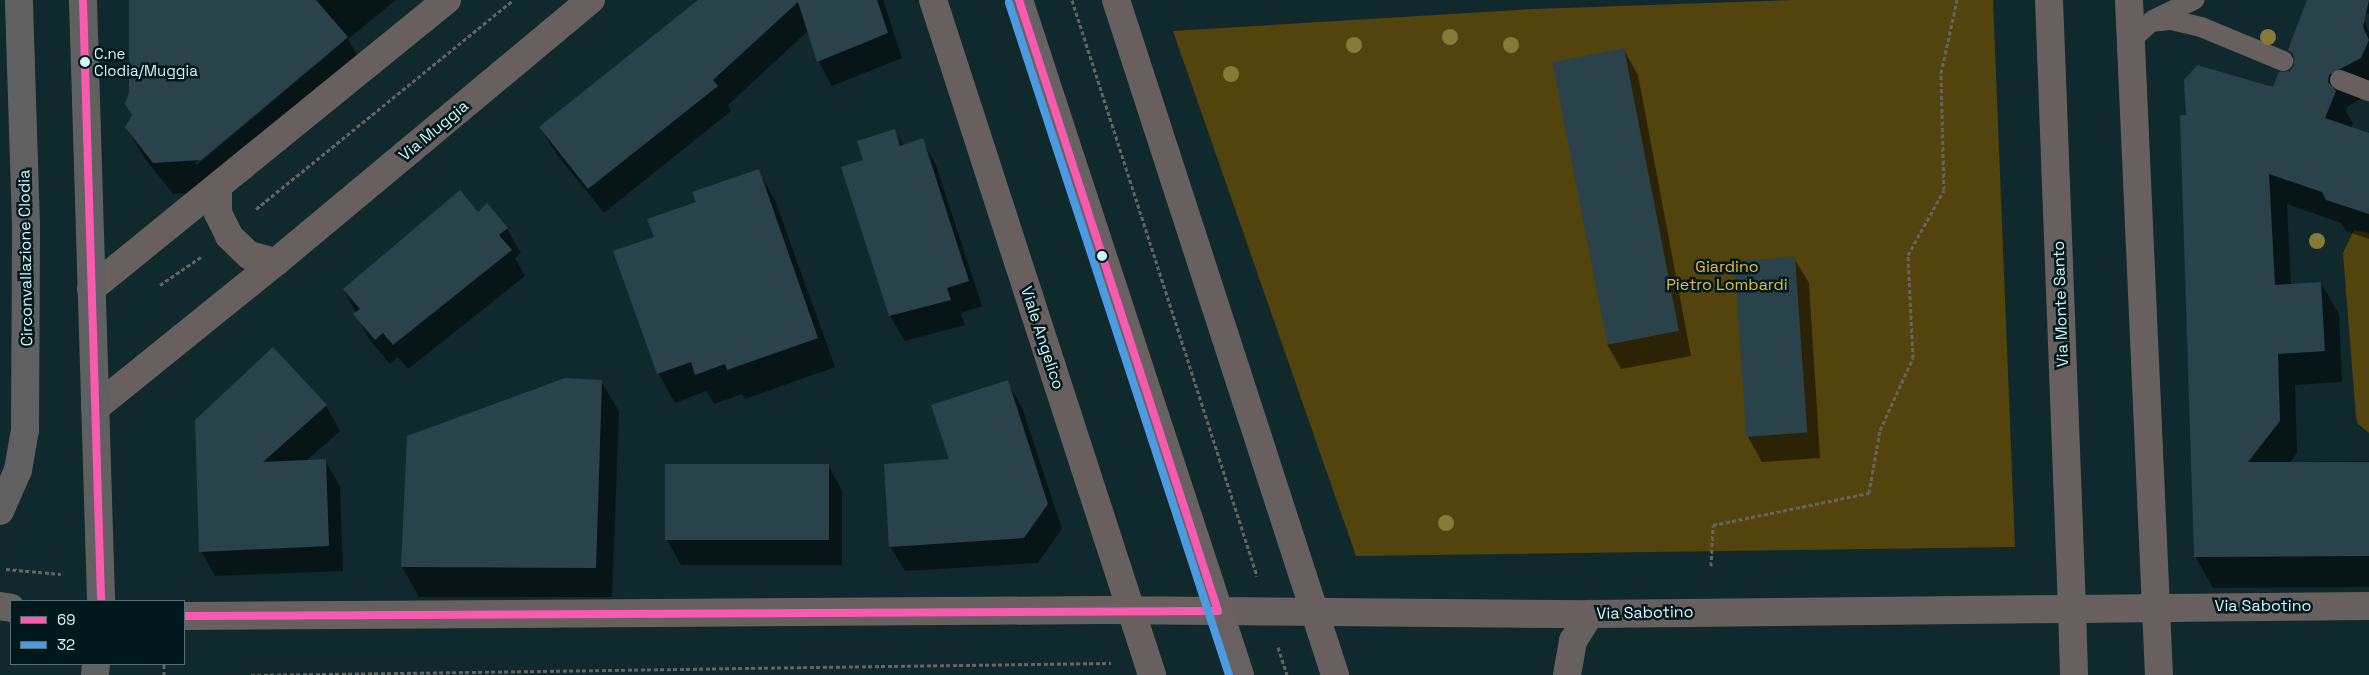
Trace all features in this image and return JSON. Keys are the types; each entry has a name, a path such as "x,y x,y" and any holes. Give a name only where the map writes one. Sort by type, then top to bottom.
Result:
{"main road":[{"name":"Circonvallazione Clodia","path":"0,511 18,470 26,420 26,226 19,0"},
{"path":"83,0 101,600"}],"street":[{"path":"91,289 218,188 447,0"},
{"name":"Via Muggia","path":"95,408 276,262 591,0"},
{"name":"Viale Angelico","path":"933,0 1152,675"},
{"path":"1019,0 1240,675"},
{"path":"1116,0 1317,614 1335,675"},
{"name":"Via Monte Santo","path":"2049,0 2074,675"},
{"path":"2129,0 2159,675"},
{"path":"218,188 218,212 229,236 249,255 276,262"},
{"name":"Via Sabotino","path":"185,616 1130,610 1317,614 1590,614 2072,609 2157,606 2369,606"},
{"path":"1567,675 1573,641 1590,614"}],"lane":[{"path":"2131,40 2151,22 2194,0"},
{"path":"2151,22 2171,20 2201,27 2283,61"},
{"path":"2340,80 2369,90"}],"path":[{"path":"254,212 513,0"},
{"path":"1072,0 1257,575"},
{"path":"1711,566 1713,525 1869,493 1880,430 1913,358 1908,255 1944,190 1941,73 1957,0"},
{"path":"160,285 206,254"},
{"path":"1,569 61,574"},
{"path":"252,675 1121,662"}],"green space":[{"name":"Giardino Pietro Lombardi","path":"1792,0 1993,0 2015,547 1356,556 1173,31 1534,9"},
{"path":"2354,230 2369,233 2369,433 2358,424 2356,417 2343,253"}],"building":[{"path":"129,0 316,0 348,37 201,160 153,163 125,127 132,115 125,104 129,92"},
{"path":"698,0 877,0 888,33 817,62 798,2 713,80 718,86 588,189 539,127"},
{"path":"2307,0 2369,0 2363,27 2369,40 2361,58 2329,75 2328,82 2336,91 2325,118 2369,133 2369,214 2326,200 2322,192 2269,174 2275,285 2321,282 2325,351 2278,354 2280,421 2248,462 2369,462 2369,556 2194,557 2180,115 2186,115 2184,80 2197,65 2273,87 2279,72 2290,71 2294,65 2293,54 2288,50"},
{"path":"1624,48 1679,331 1607,345 1552,62"},
{"path":"895,129 900,146 923,138 969,281 947,288 951,300 889,316 841,167 863,160 857,141"},
{"path":"759,169 818,338 727,370 725,364 695,375 691,362 657,374 613,251 654,237 647,219 696,202 692,192"},
{"path":"460,190 478,212 487,203 508,228 499,235 512,250 393,345 383,333 375,340 353,314 360,309 343,289"},
{"path":"1795,257 1807,433 1746,437 1734,261"},
{"path":"273,347 327,405 263,462 326,459 329,546 199,552 195,420"},
{"path":"565,378 602,380 596,568 401,567 407,436"},
{"path":"1008,380 1048,504 1024,538 889,547 884,464 949,459 931,405"},
{"path":"665,464 829,464 829,540 665,540"}],"transit line":[{"name":"69","path":"83,0 101,600"},
{"name":"69","path":"185,616 1218,611 1019,0"},
{"name":"32","path":"1009,3 1229,675"}],"place":[{"name":"C.ne Clodia/Muggia","path":"85,62"}]}
